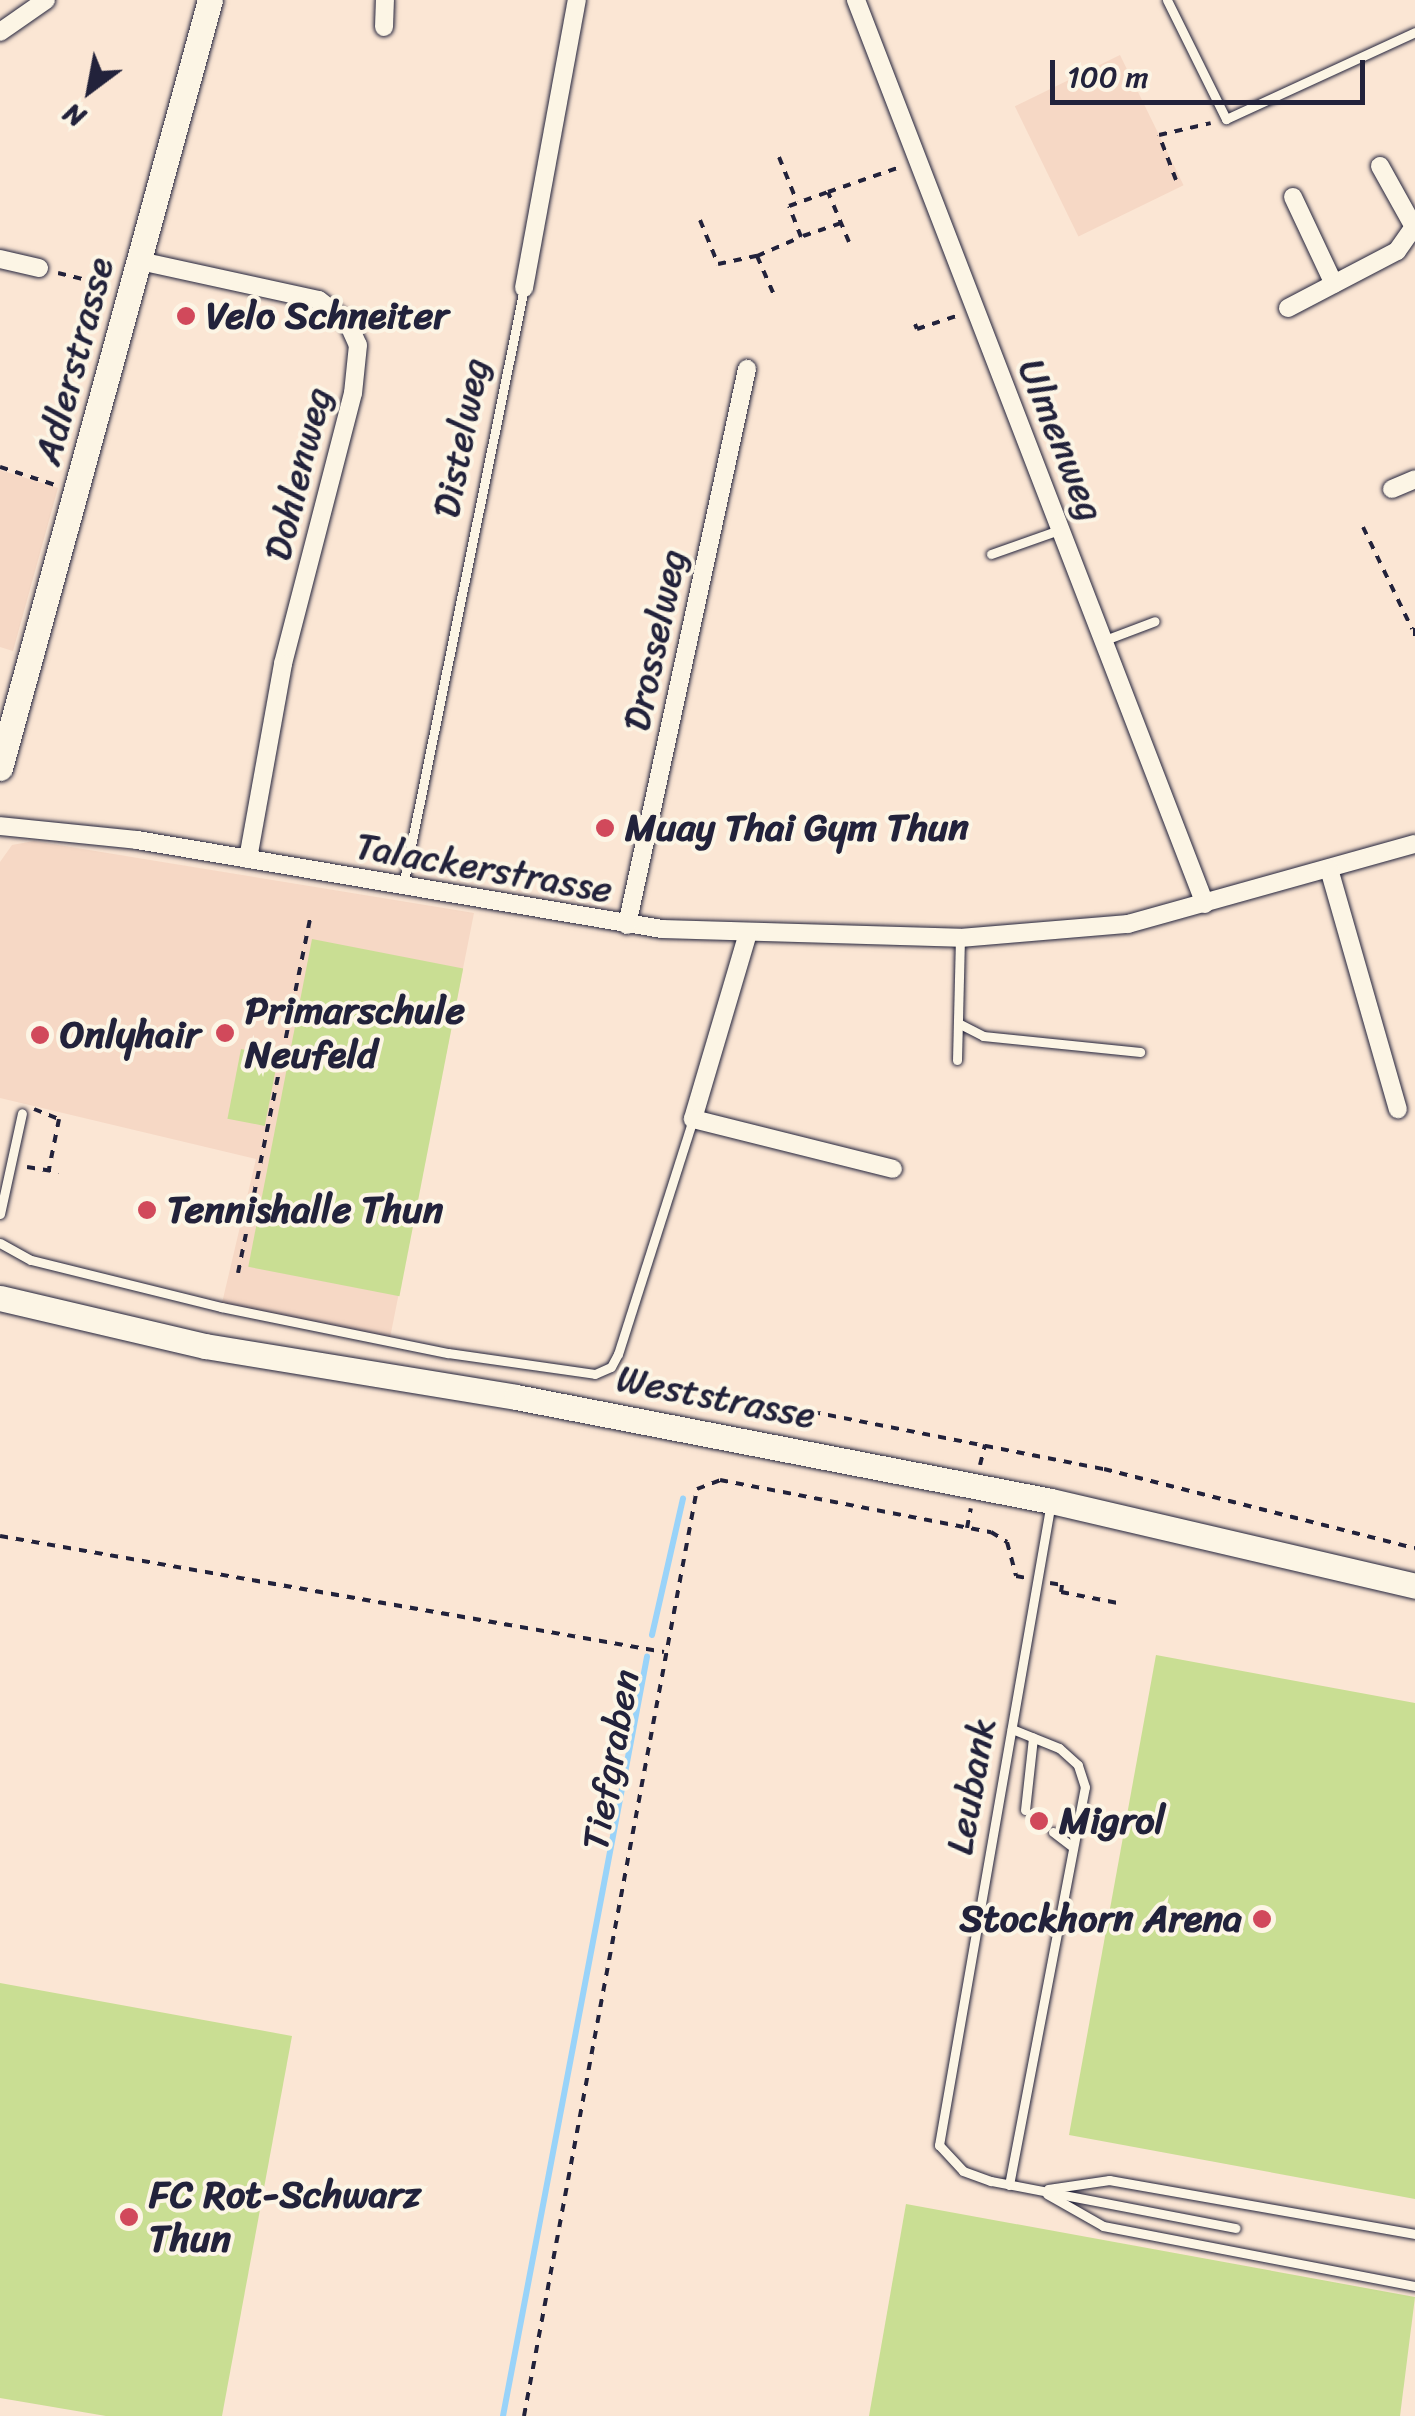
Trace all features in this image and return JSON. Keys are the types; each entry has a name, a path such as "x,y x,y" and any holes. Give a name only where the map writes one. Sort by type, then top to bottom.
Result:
{"main road":[{"name":"Adlerstrasse","path":"0,768 2,742 132,291 210,0"},
{"name":"Weststrasse","path":"0,1298 206,1346 516,1397 1051,1501 1415,1586"}],"street":[{"path":"0,32 46,0"},
{"path":"384,27 385,0"},
{"name":"Distelweg","path":"524,288 577,0"},
{"name":"Ulmenweg","path":"856,0 1205,904"},
{"path":"1288,308 1397,251 1414,227 1380,166"},
{"path":"1293,197 1334,284"},
{"path":"0,259 39,268"},
{"name":"Dohlenweg","path":"140,261 319,300 348,324 358,346 354,392 283,664 248,860"},
{"name":"Drosselweg","path":"627,925 747,369"},
{"path":"1392,489 1415,478"},
{"name":"Talackerstrasse","path":"0,826 248,860 627,925 748,933 960,938 1096,930 1205,904 1415,844"},
{"path":"1329,869 1398,1109"},
{"path":"748,933 693,1119 893,1169"}],"lane":[{"path":"1167,0 1226,119 1415,32"},
{"name":"Distelweg","path":"402,888 524,288"},
{"path":"991,554 1061,530"},
{"path":"1104,640 1155,621"},
{"path":"957,1060 960,938"},
{"path":"958,1023 983,1036 1140,1052"},
{"path":"0,1214 20,1109"},
{"path":"0,1242 30,1260 388,1342 578,1373 611,1367 693,1119"},
{"name":"Leubank","path":"1051,1501 939,2133 940,2145 962,2170 1008,2185 1236,2228"},
{"path":"1008,2185 1085,1787 1078,1765 1033,1737 1012,1729"},
{"path":"1025,1810 1033,1737"},
{"path":"1053,1832 1073,1847"},
{"name":"Leubank","path":"1040,2190 1109,2180 1415,2234"},
{"name":"Leubank","path":"1040,2190 1103,2226 1415,2286"}],"path":[{"path":"1176,180 1159,134 1226,119"},
{"path":"779,157 797,202"},
{"path":"801,237 789,206 917,161"},
{"path":"828,192 849,242"},
{"path":"700,220 718,264 756,256 841,223"},
{"path":"756,256 774,295"},
{"path":"39,268 132,291"},
{"path":"916,324 917,329 974,310"},
{"path":"0,467 61,487 65,474"},
{"path":"1363,528 1414,631"},
{"path":"238,1273 311,914"},
{"path":"20,1109 59,1119 49,1169"},
{"path":"11,1164 58,1172"},
{"path":"611,1367 640,1380 1104,1469 1415,1548"},
{"name":"Tiefgraben","path":"524,2416 694,1496 708,1481 991,1532 1014,1552 1016,1576 1036,1580"},
{"path":"0,1536 664,1652"},
{"path":"1036,1580 1062,1585 1061,1592 1123,1604"}],"shaded area":[{"path":"1120,55 1184,185 1078,237 1015,106"},
{"path":"0,470 58,488 13,651 0,647"},
{"name":"Primarschule Neufeld","path":"34,841 474,913 390,1338 222,1303 256,1159 0,1098 0,862 12,845"}],"green space":[{"path":"312,939 463,968 399,1296 248,1267"},
{"path":"241,1049 278,1056 265,1126 227,1119"},
{"name":"Stockhorn Arena","path":"1156,1655 1415,1703 1415,2199 1069,2135"},
{"name":"FC Rot-Schwarz Thun","path":"0,1983 292,2036 222,2416 106,2416 0,2398"},
{"path":"906,2204 1415,2297 1400,2416 869,2416"}],"waterway":[{"path":"652,1635 683,1498"},
{"path":"503,2416 647,1657"}],"place":[{"name":"Velo Schneiter","path":"186,316"},
{"name":"Muay Thai Gym Thun","path":"605,828"},
{"name":"Primarschule Neufeld","path":"225,1033"},
{"name":"Onlyhair","path":"40,1035"},
{"name":"Tennishalle Thun","path":"147,1210"},
{"name":"Migrol","path":"1039,1821"},
{"name":"Stockhorn Arena","path":"1262,1919"},
{"name":"FC Rot-Schwarz Thun","path":"129,2217"}]}
